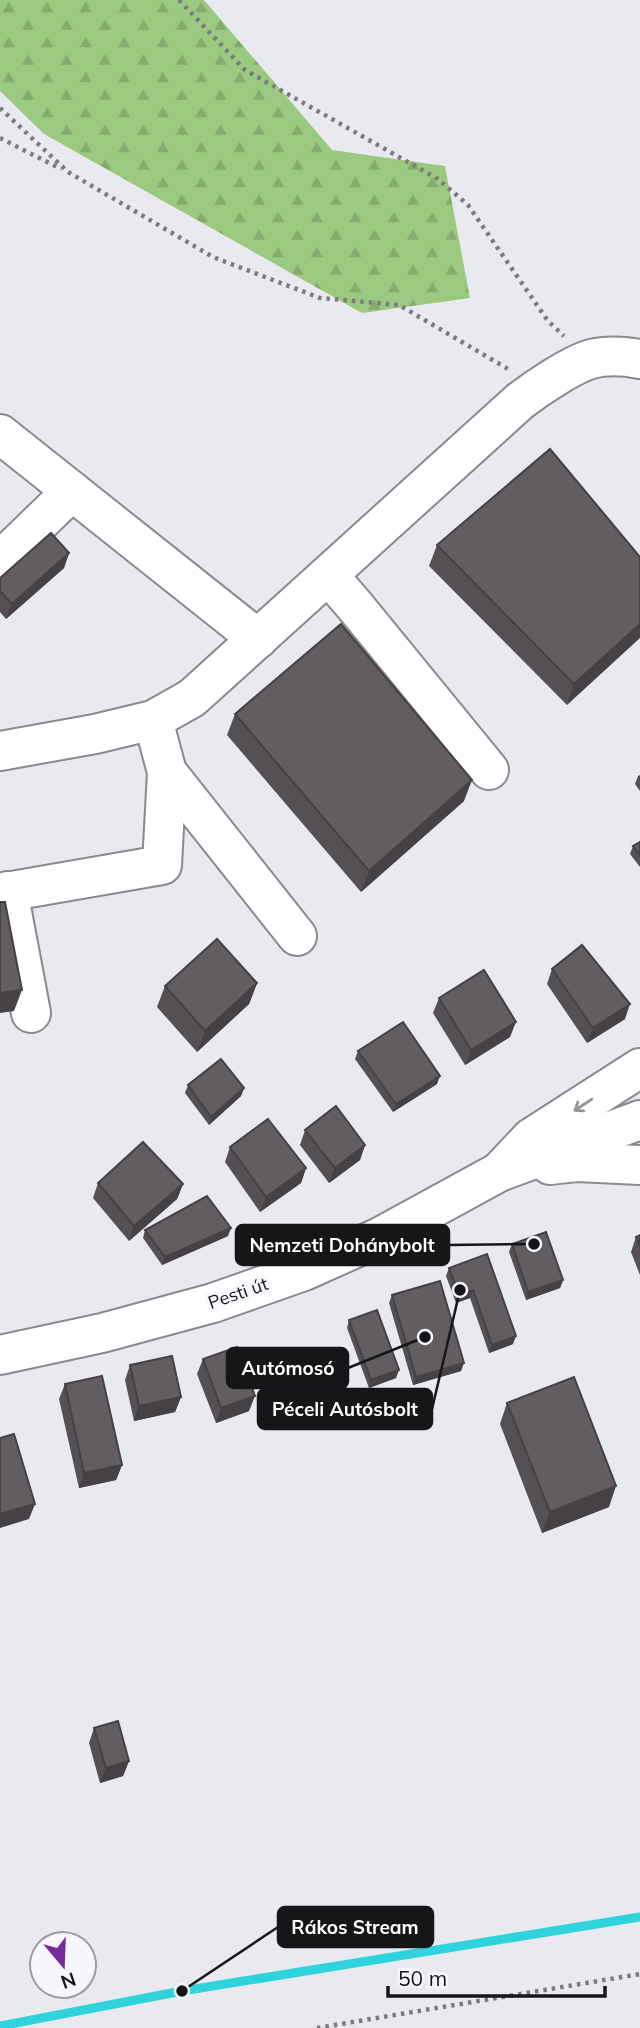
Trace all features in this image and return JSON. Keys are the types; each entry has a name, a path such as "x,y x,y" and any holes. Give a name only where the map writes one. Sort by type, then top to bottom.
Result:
{"main road":[{"path":"0,751 95,734 153,720 192,698 538,387 589,360 623,356 640,359"},
{"path":"0,434 258,639"},
{"path":"4,550 72,491"},
{"path":"329,576 489,770"},
{"path":"31,1013 4,892 162,865 167,772 153,720"},
{"path":"167,772 298,936"},
{"path":"499,1172 531,1138 640,1068"},
{"name":"Pesti út","path":"0,1355 102,1333 213,1303 304,1270 380,1237 499,1172 640,1120"},
{"name":"Pesti út","path":"499,1172 577,1162 640,1165"}],"path":[{"path":"179,0 245,70 438,179 468,205 548,321 589,360"},
{"path":"0,108 68,172"},
{"path":"0,138 68,172 213,257 320,298 399,305 538,387"},
{"path":"317,2028 640,1974"}],"green space":[{"path":"0,0 204,0 332,150 445,166 470,298 362,313 44,134 0,91"}],"building":[{"path":"550,449 640,557 640,624 574,684 437,545"},
{"path":"51,533 69,553 12,604 0,591 0,578"},
{"path":"341,624 472,780 369,871 235,714"},
{"path":"640,842 640,855 633,846"},
{"path":"0,902 5,902 22,990 0,993"},
{"path":"217,939 257,983 205,1031 165,986"},
{"path":"582,945 630,1004 593,1028 552,969"},
{"path":"484,970 516,1022 471,1050 439,998"},
{"path":"403,1022 440,1076 396,1104 358,1051"},
{"path":"221,1059 244,1088 211,1117 188,1085"},
{"path":"336,1106 365,1145 335,1168 305,1130"},
{"path":"268,1119 306,1168 266,1197 230,1147"},
{"path":"143,1142 183,1184 134,1226 98,1183"},
{"path":"207,1196 231,1228 165,1257 145,1230"},
{"path":"546,1232 563,1280 528,1292 512,1244"},
{"path":"487,1254 516,1336 492,1345 473,1290 459,1295 449,1268"},
{"path":"440,1281 464,1363 416,1377 392,1295"},
{"path":"377,1310 399,1370 371,1380 349,1320"},
{"path":"237,1347 255,1396 221,1408 203,1359"},
{"path":"336,1350 347,1393 305,1405 293,1361"},
{"path":"172,1356 181,1397 139,1406 130,1365"},
{"path":"102,1376 122,1465 84,1473 65,1384"},
{"path":"574,1377 616,1486 550,1512 507,1403"},
{"path":"14,1434 35,1504 0,1514 0,1438"},
{"path":"118,1721 129,1761 106,1768 94,1728"}],"waterway":[{"path":"0,2026 182,1991 640,1917"}],"place":[{"name":"Nemzeti Dohánybolt","path":"534,1244"},
{"name":"Péceli Autósbolt","path":"460,1290"},
{"name":"Autómosó","path":"425,1337"},
{"name":"Rákos Stream","path":"182,1991"}]}
